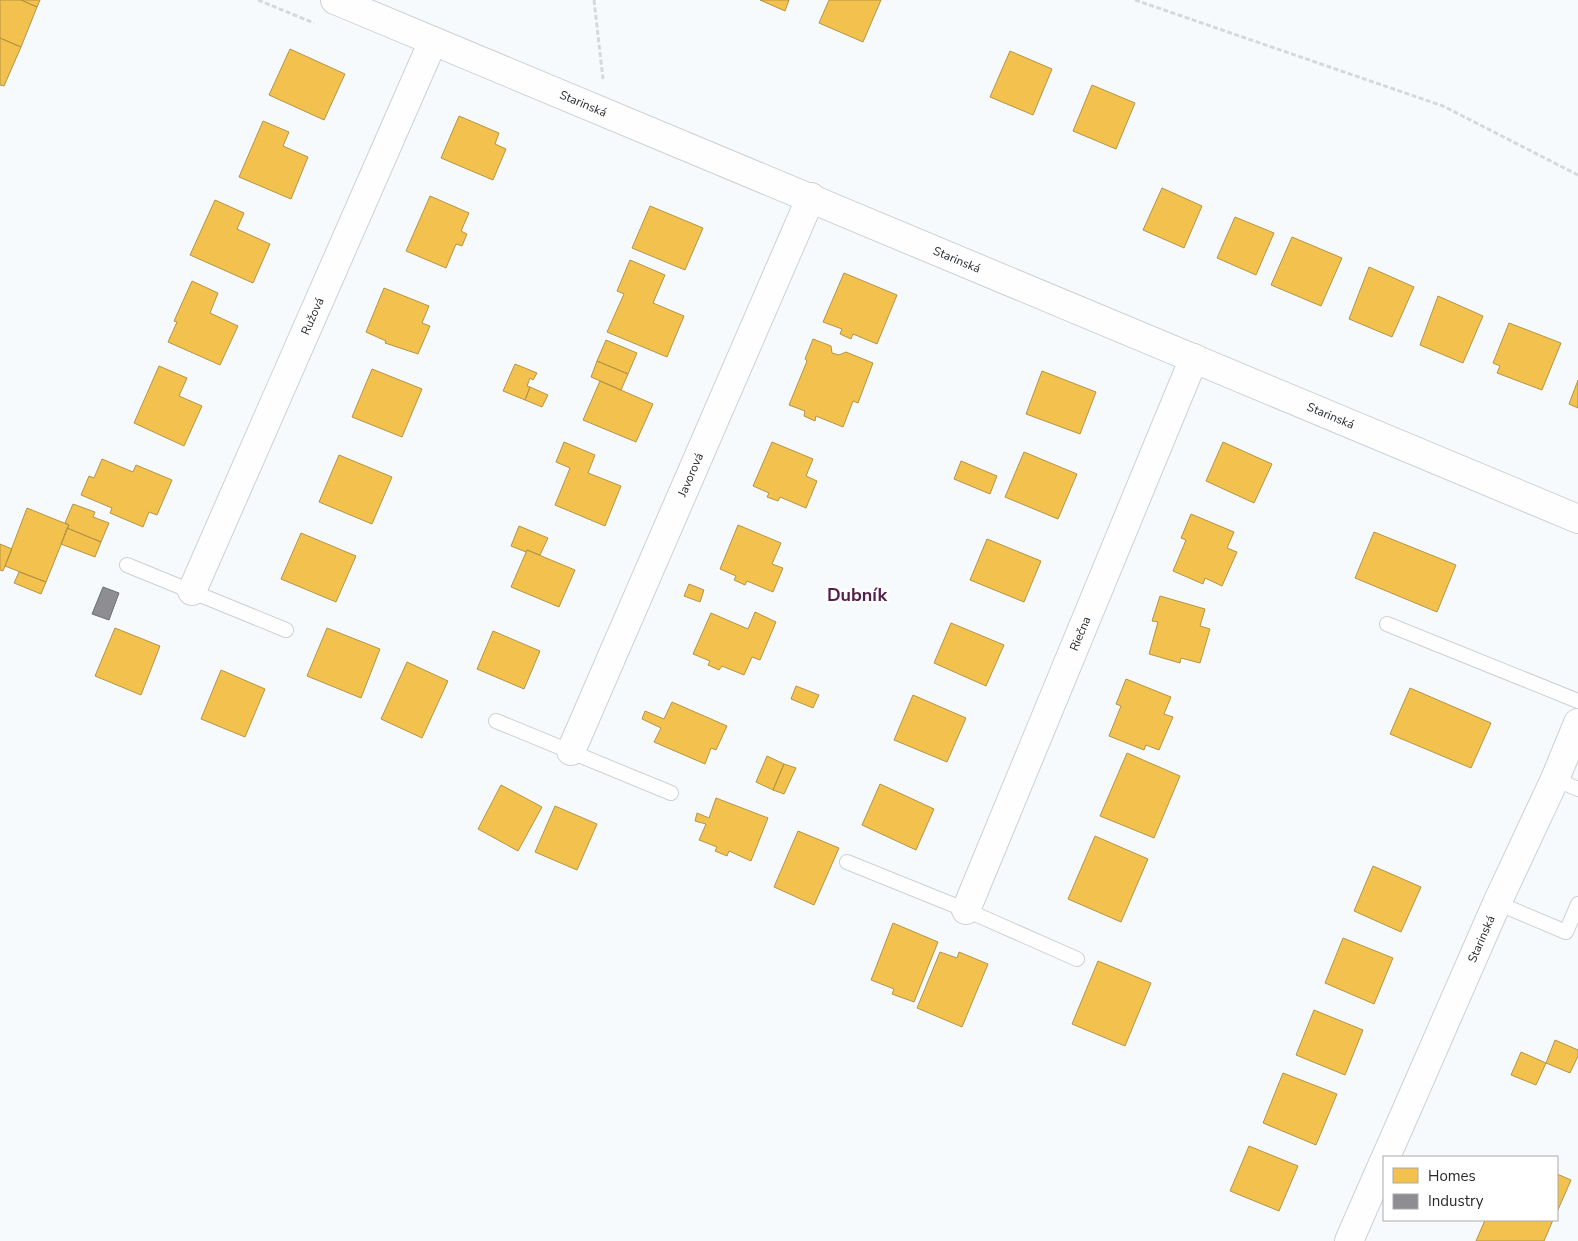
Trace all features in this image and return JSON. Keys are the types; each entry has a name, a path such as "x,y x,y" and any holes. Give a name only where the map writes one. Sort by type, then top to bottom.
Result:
{"street":[{"name":"Starinská","path":"335,0 1578,519"},
{"name":"Ružová","path":"192,591 433,40"},
{"name":"Javorová","path":"571,751 811,198"},
{"name":"Riečna","path":"966,910 1194,358"},
{"name":"Starinská","path":"1386,1156 1497,903 1566,784 1578,723"},
{"path":"1349,1241 1383,1163"}],"lane":[{"path":"127,565 286,630"},
{"path":"1386,624 1578,701"},
{"path":"496,721 671,793"},
{"path":"847,862 966,910 1077,959"},
{"path":"1497,903 1566,932 1578,904"}],"path":[{"path":"594,0 606,112"},
{"path":"1134,0 1443,106 1578,176"}],"building: Homes":[{"path":"0,0 21,0 37,7 21,47 0,38"},
{"path":"21,0 40,0 37,7"},
{"path":"760,0 789,0 785,11"},
{"path":"829,0 881,0 863,42 819,23"},
{"path":"0,38 21,47 4,86 0,85"},
{"path":"290,49 345,74 324,120 269,95"},
{"path":"1010,51 1052,69 1033,115 990,97"},
{"path":"1092,85 1135,103 1116,149 1073,131"},
{"path":"459,116 499,133 495,144 506,149 493,180 441,158"},
{"path":"263,121 289,132 283,146 308,157 291,199 239,177"},
{"path":"1162,188 1202,206 1184,248 1143,230"},
{"path":"430,196 469,213 461,231 467,234 462,246 456,244 446,268 406,251"},
{"path":"215,200 244,213 237,229 270,244 253,283 190,255"},
{"path":"650,206 703,228 685,270 632,248"},
{"path":"1235,217 1274,233 1256,275 1217,258"},
{"path":"1292,237 1342,258 1321,306 1271,285"},
{"path":"630,260 665,275 653,303 684,316 667,357 607,332 624,294 617,291"},
{"path":"1369,267 1414,287 1392,337 1349,319"},
{"path":"844,273 897,295 877,344 853,334 851,339 840,334 842,329 823,322"},
{"path":"192,281 218,293 210,313 238,326 220,365 168,342 177,322 174,321"},
{"path":"384,288 429,306 422,323 430,326 418,354 385,343 386,341 366,332"},
{"path":"1438,296 1483,316 1463,363 1420,345"},
{"path":"1509,323 1561,343 1542,390 1497,373 1500,366 1493,363"},
{"path":"813,339 831,346 832,353 839,355 846,352 873,363 858,403 853,401 843,427 816,416 815,421 804,416 805,411 789,405 807,361 805,359"},
{"path":"606,340 637,353 628,374 597,361"},
{"path":"597,361 628,374 621,390 591,377"},
{"path":"515,364 537,373 533,380 530,378 527,386 530,387 525,400 503,391"},
{"path":"159,366 187,378 179,396 202,406 184,446 134,423"},
{"path":"372,369 422,389 402,437 352,417"},
{"path":"1042,371 1096,392 1080,434 1026,414"},
{"path":"1578,380 1578,408 1569,404"},
{"path":"600,381 653,404 636,442 583,420"},
{"path":"530,387 548,395 542,407 525,400"},
{"path":"564,442 595,455 588,473 621,486 605,526 555,505 570,468 556,462"},
{"path":"772,442 813,459 806,476 817,481 806,508 780,497 778,501 767,497 769,493 753,486"},
{"path":"1223,442 1272,464 1254,503 1206,481"},
{"path":"1024,452 1077,474 1058,519 1005,497"},
{"path":"339,455 392,477 372,524 319,502"},
{"path":"102,459 133,472 136,465 172,480 157,515 149,512 143,527 110,513 112,508 81,495 89,476 94,478"},
{"path":"961,461 997,476 990,494 954,479"},
{"path":"73,504 95,512 93,517 109,523 101,542 67,528 69,525 65,523"},
{"path":"27,508 69,525 46,582 5,566"},
{"path":"1191,514 1234,532 1227,548 1237,552 1222,586 1205,578 1203,584 1173,571 1186,540 1181,538"},
{"path":"738,525 781,543 772,564 783,568 773,592 747,581 745,585 734,580 736,576 720,569"},
{"path":"519,526 548,538 540,555 511,546"},
{"path":"67,528 101,542 95,557 61,544"},
{"path":"1374,532 1456,565 1437,612 1355,578"},
{"path":"301,533 356,556 336,602 281,579"},
{"path":"987,539 1041,561 1024,602 970,580"},
{"path":"0,544 12,549 3,571 0,570"},
{"path":"527,550 575,570 559,607 511,587"},
{"path":"19,572 46,582 41,594 14,583"},
{"path":"689,584 704,590 700,602 684,596"},
{"path":"1160,596 1205,609 1200,626 1210,629 1200,663 1181,658 1180,663 1149,654 1158,622 1152,621"},
{"path":"755,612 776,622 760,660 752,657 744,675 722,666 719,670 708,665 710,661 693,654 711,613 748,629"},
{"path":"951,623 1004,645 986,686 934,663"},
{"path":"115,628 160,646 141,695 95,676"},
{"path":"327,628 380,649 361,698 307,676"},
{"path":"493,631 540,651 524,689 477,669"},
{"path":"407,662 448,681 422,738 381,719"},
{"path":"221,670 265,689 245,737 201,719"},
{"path":"1126,679 1171,697 1164,714 1173,717 1159,750 1146,745 1144,750 1109,736 1121,706 1116,704"},
{"path":"796,686 819,695 813,708 791,699"},
{"path":"1410,688 1491,723 1471,768 1390,734"},
{"path":"913,695 966,718 947,762 894,740"},
{"path":"672,702 727,726 716,750 711,748 705,764 654,742 661,728 642,719 645,711 664,719"},
{"path":"1127,753 1180,776 1154,838 1100,816"},
{"path":"767,756 784,764 773,790 756,782"},
{"path":"784,764 796,768 784,794 773,790"},
{"path":"880,784 934,809 916,850 862,825"},
{"path":"501,785 542,807 518,851 478,829"},
{"path":"716,798 768,818 751,861 729,851 727,856 715,851 717,847 699,840 706,824 695,821 697,813 709,818"},
{"path":"555,806 597,824 577,870 535,852"},
{"path":"798,831 839,848 814,905 774,887"},
{"path":"1095,836 1148,859 1121,922 1068,899"},
{"path":"1373,866 1421,887 1401,932 1354,911"},
{"path":"893,923 938,942 914,1002 892,994 894,989 871,980"},
{"path":"1343,938 1393,958 1374,1004 1325,983"},
{"path":"940,952 957,958 959,952 988,964 962,1027 917,1008"},
{"path":"1098,961 1151,983 1125,1046 1072,1024"},
{"path":"1314,1010 1363,1030 1345,1075 1296,1055"},
{"path":"1555,1040 1578,1050 1578,1056 1570,1073 1546,1063"},
{"path":"1521,1052 1546,1063 1536,1085 1511,1075"},
{"path":"1283,1073 1337,1094 1316,1145 1263,1123"},
{"path":"1249,1146 1298,1166 1279,1211 1230,1191"},
{"path":"1558,1174 1571,1180 1558,1210"},
{"path":"1485,1221 1553,1221 1544,1241 1476,1241"}],"building: Industry":[{"path":"103,587 119,593 109,620 92,614"}],"district":[{"name":"Dubník","path":"857,595"}]}
